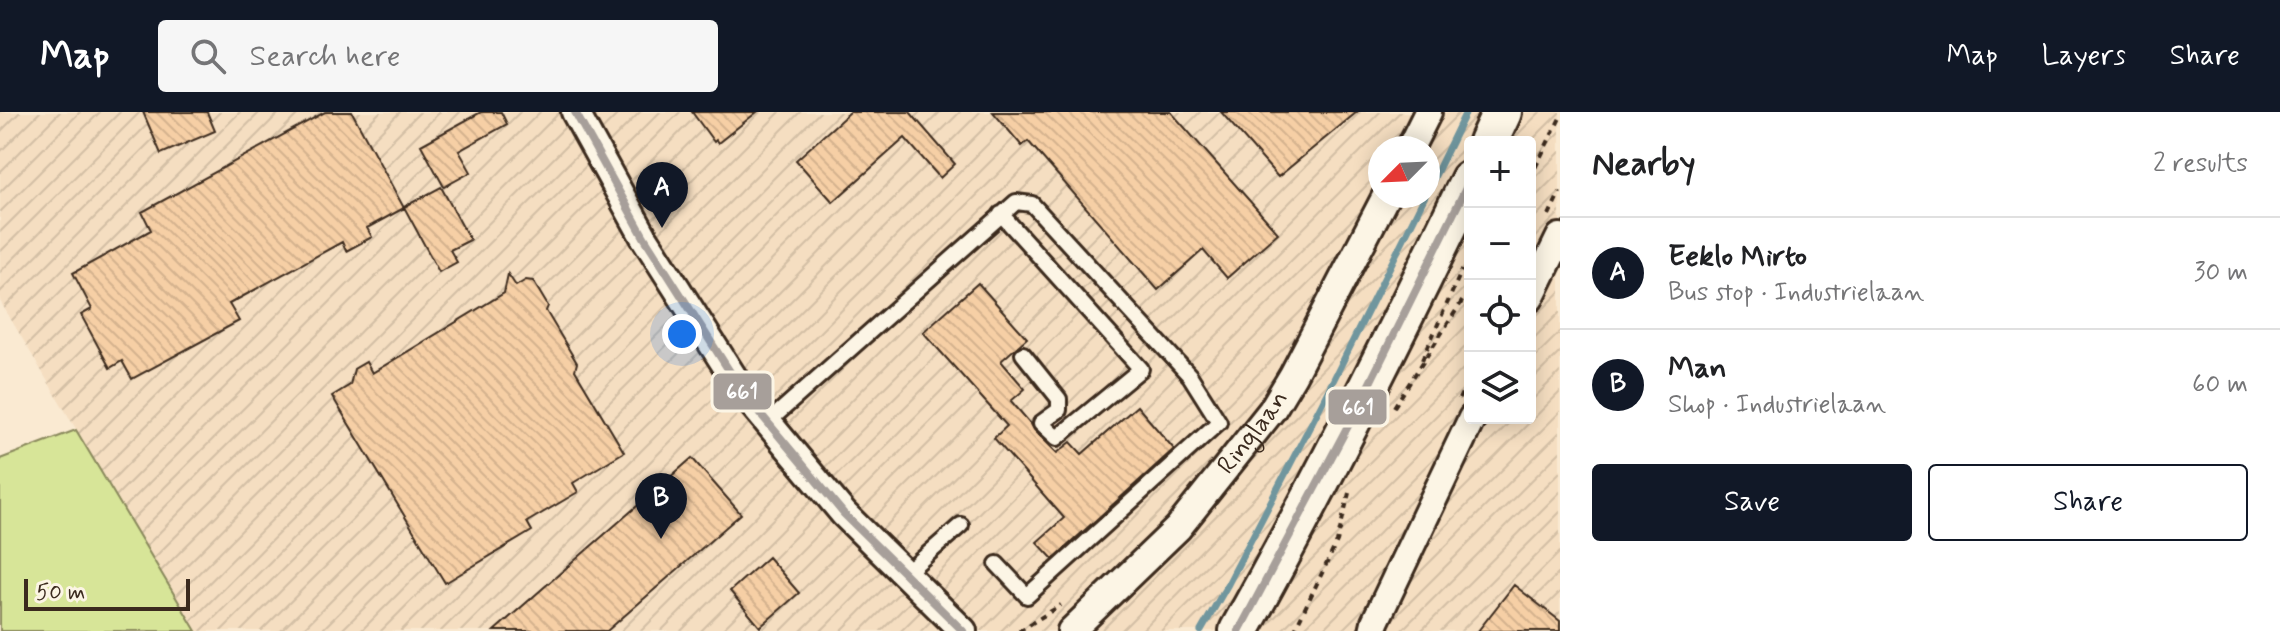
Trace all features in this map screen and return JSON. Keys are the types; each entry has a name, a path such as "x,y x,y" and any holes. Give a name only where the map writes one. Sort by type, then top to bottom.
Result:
{"main road":[{"path":"1491,136 1502,112"},
{"path":"1239,631 1327,470 1464,193"}],"street":[{"path":"575,112 644,237 744,394 844,514 963,631"},
{"path":"1416,136 1428,112"},
{"name":"Ringlaan","path":"1071,631 1178,528 1272,410 1380,208"},
{"path":"1536,286 1560,237"},
{"path":"1373,631 1469,424"}],"lane":[{"path":"768,422 1001,214 1016,202 1032,204 1190,376 1219,422 1027,596 997,564"},
{"path":"1001,214 1141,369 1057,438 1041,423 1059,410 1059,399 1023,354"},
{"path":"905,574 961,525"}],"path":[{"path":"1536,166 1560,118"},
{"path":"1416,373 1464,266"},
{"path":"1391,411 1464,298"},
{"path":"1294,631 1337,542 1349,490"}],"shaded area":[{"path":"0,112 1560,112 1560,631 196,631 0,301"}],"green space":[{"path":"76,430 196,631 0,631 0,459"}],"building":[{"path":"143,112 207,112 215,131 161,154"},
{"path":"325,112 352,112 404,208 367,228 372,237 346,251 342,242 229,304 239,321 132,379 122,361 110,368 81,315 92,309 73,273 151,230 142,212"},
{"path":"481,112 501,112 507,124 459,151 471,172 444,187 421,145"},
{"path":"692,112 757,112 718,143 716,140 714,142"},
{"path":"850,112 910,112 955,164 940,178 905,138 833,202 796,160"},
{"path":"993,112 1171,112 1278,233 1227,278 1203,250 1158,290 1028,141 1022,146"},
{"path":"1221,112 1357,112 1278,177"},
{"path":"441,187 470,240 450,250 457,262 439,272 404,207"},
{"path":"508,274 516,286 526,280 533,281 548,306 546,311 577,363 575,370 624,452 573,483 578,492 527,522 532,531 445,583 332,396 350,385 354,369 366,362 372,373 504,293"},
{"path":"978,283 1027,338 1001,361 1025,389 1011,401 1057,453 1071,442 1082,454 1137,406 1174,449 1053,559 1037,542 1064,518 994,438 1007,426 923,332"},
{"path":"692,458 741,514 607,631 494,631"},
{"path":"768,557 799,593 760,627 730,591"},
{"path":"1514,585 1560,621 1560,631 1478,631"}],"waterway":[{"path":"1440,165 1466,112"},
{"path":"1201,631 1322,403 1419,208"}],"transit line":[{"name":"661","path":"575,112 644,237 744,394 844,514 963,631"},
{"name":"661","path":"1239,631 1358,407 1464,192"}],"place":[{"name":"Eeklo Mirto","path":"662,228"},
{"name":"Man","path":"661,539"}]}
